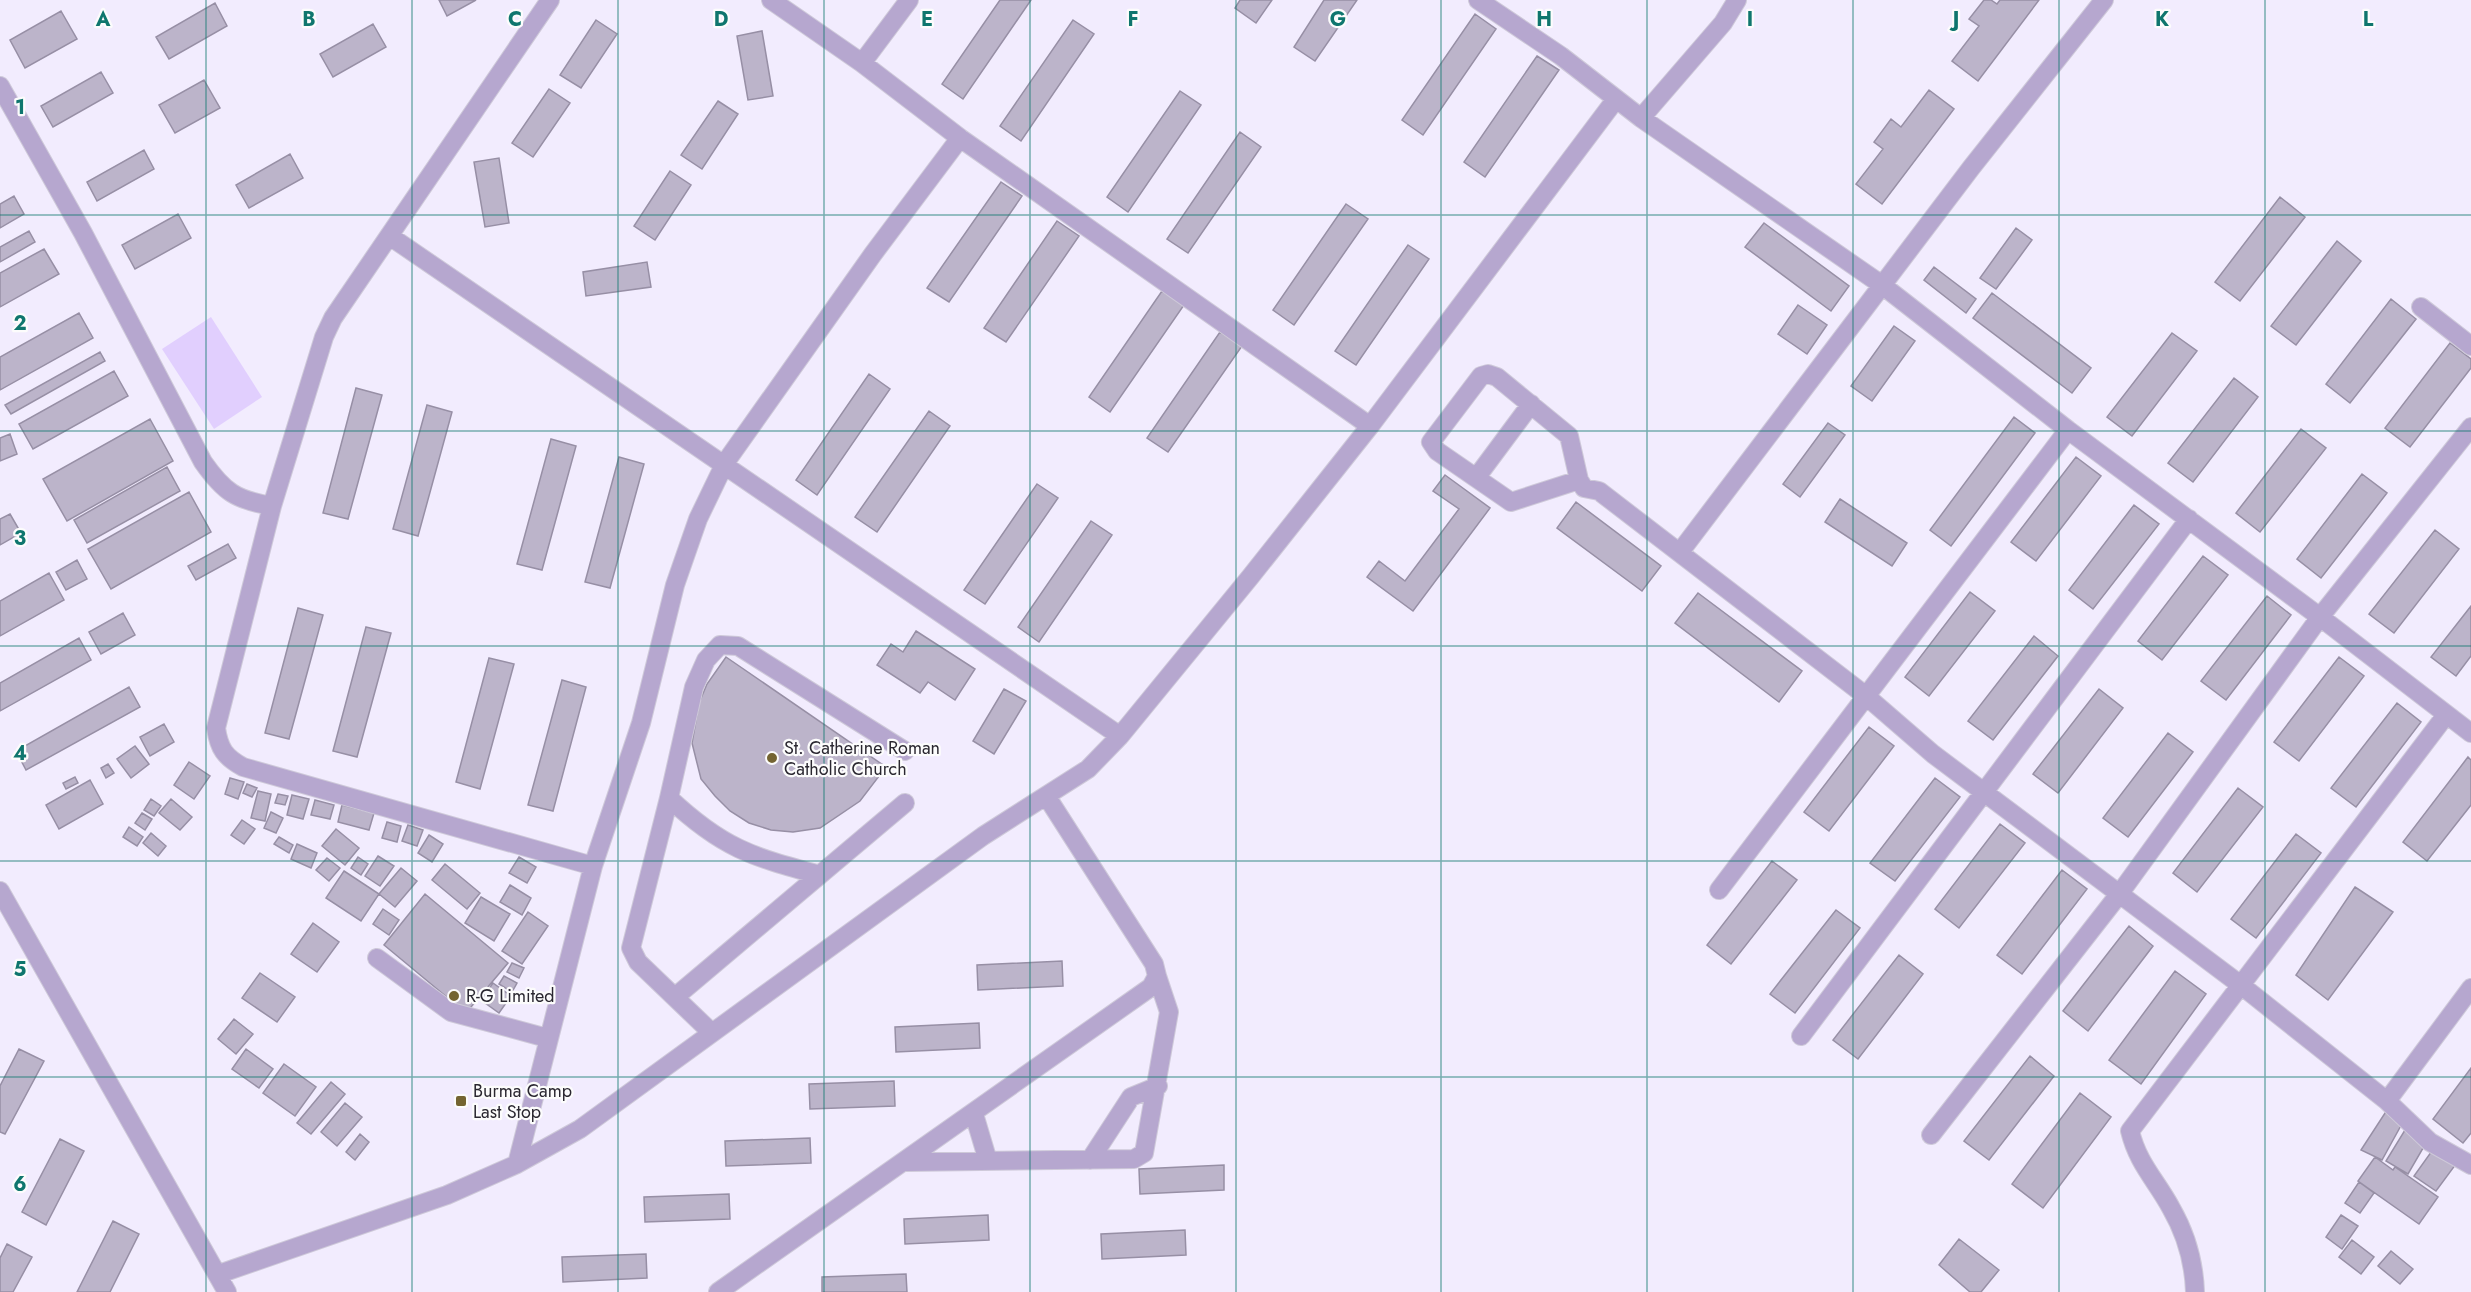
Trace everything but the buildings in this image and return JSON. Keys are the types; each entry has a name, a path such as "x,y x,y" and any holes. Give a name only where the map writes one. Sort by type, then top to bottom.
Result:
{"street":[{"path":"550,0 391,237 333,318 324,337 272,506 216,728 219,746 228,759 243,768 593,866"},
{"path":"771,0 862,63 960,138 1370,426"},
{"path":"862,63 909,0"},
{"path":"1641,118 1724,24 1737,0"},
{"path":"1680,552 1882,285 2104,0"},
{"path":"1487,3 1561,56 1641,118 1882,285 2068,430 2320,617 2471,734"},
{"path":"0,86 83,233 203,462 220,486 244,501 272,506"},
{"path":"219,1274 447,1195 517,1164 580,1129 983,836 1088,769 1120,736 1370,426 1616,99"},
{"path":"517,1164 547,1038 593,866 641,723 675,585 698,519 724,463 873,254 960,138"},
{"path":"391,237 1120,736"},
{"path":"2421,307 2471,346"},
{"path":"1579,480 1511,502 1432,447 1431,442 1481,376 1488,374 1497,377 1569,436 1579,480 1584,488 1599,491 1680,552 1826,664 1933,754 2242,986 2387,1101 2430,1142 2471,1166"},
{"path":"1476,478 1531,404"},
{"path":"1931,1135 2120,893 2320,617 2471,427"},
{"path":"1719,890 2068,430"},
{"path":"1801,1036 1986,793 2189,519"},
{"path":"712,1033 638,962 632,948 694,687 706,660 720,645 738,646 906,750"},
{"path":"2196,1292 2190,1249 2171,1208 2135,1152 2130,1131 2446,715"},
{"path":"906,1162 1134,1159 1144,1153 1158,1086 1169,1012 1155,964 1047,797"},
{"path":"669,798 694,821 733,848 758,858 820,875"},
{"path":"675,997 905,803"},
{"path":"0,891 128,1120 219,1274 227,1292"},
{"path":"377,958 451,1012 547,1038"},
{"path":"718,1292 1141,996 1151,987 1157,976"},
{"path":"2387,1101 2471,988"},
{"path":"1090,1160 1131,1096 1158,1086"},
{"path":"974,1114 988,1161"}],"shaded area":[{"path":"211,317 262,397 214,429 162,349"}],"place":[{"name":"St. Catherine Roman Catholic Church","path":"772,758"},
{"name":"R-G Limited","path":"454,996"},
{"name":"Burma Camp Last Stop","path":"461,1101"}]}
